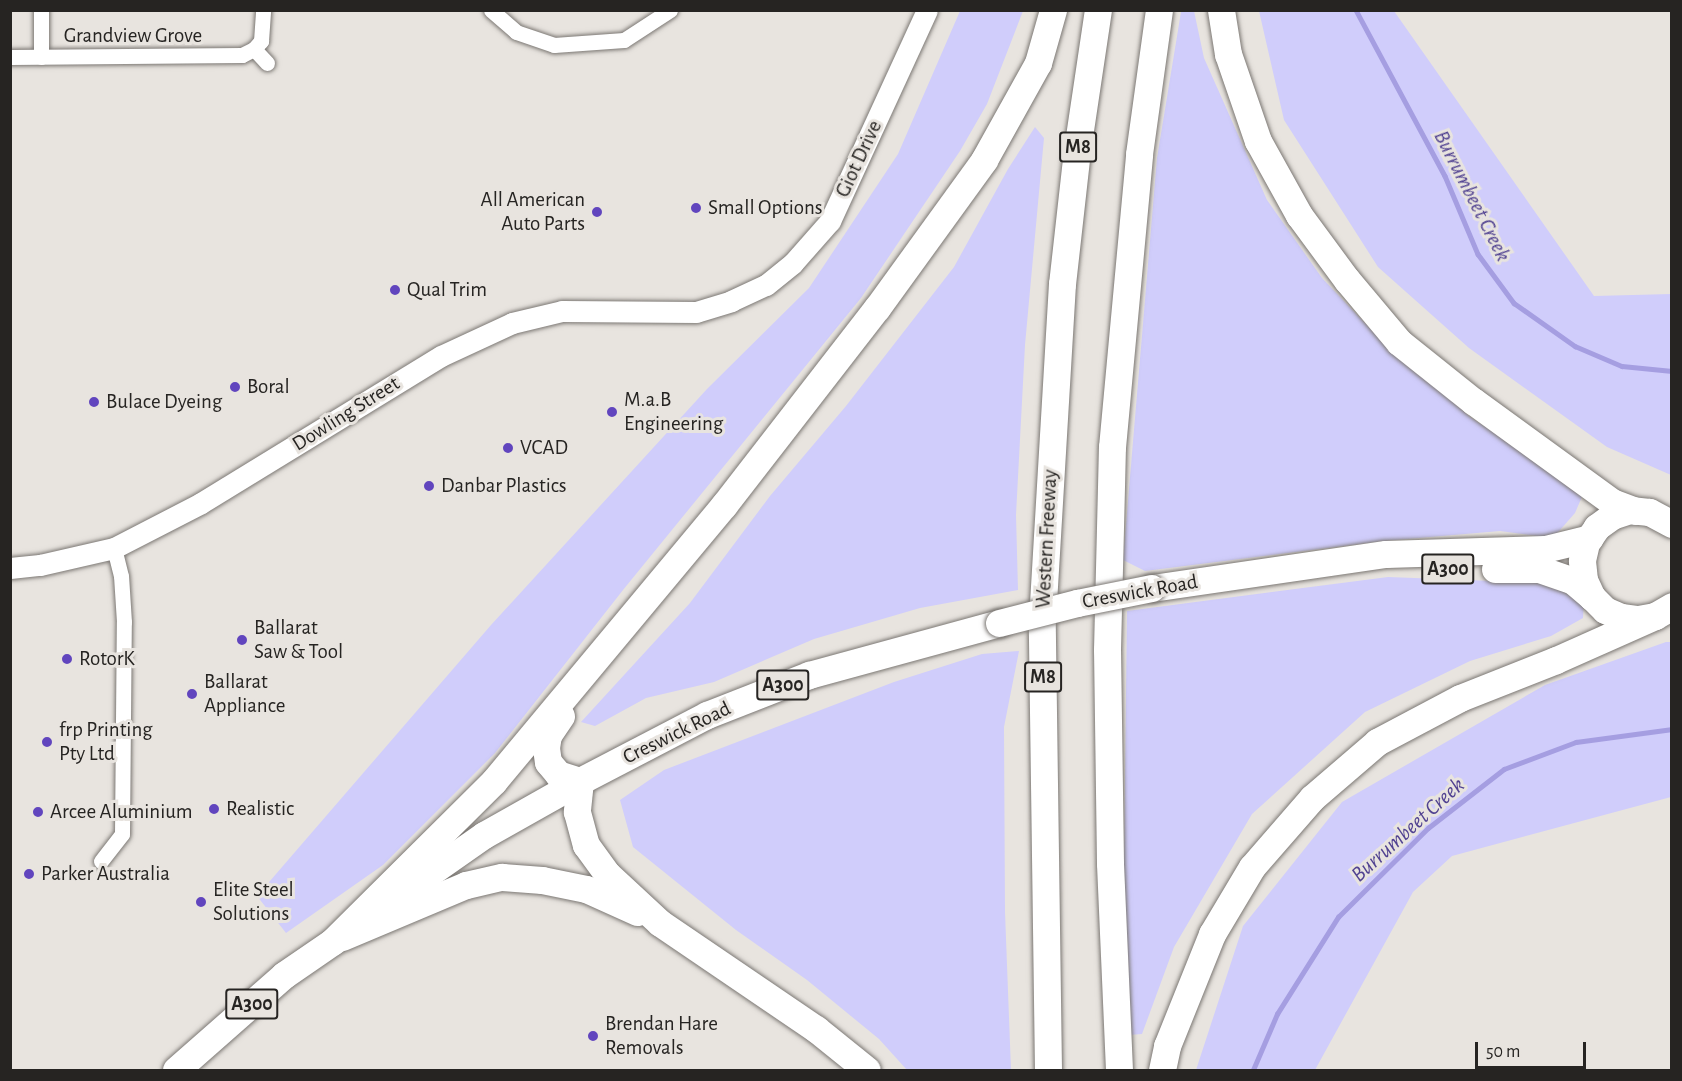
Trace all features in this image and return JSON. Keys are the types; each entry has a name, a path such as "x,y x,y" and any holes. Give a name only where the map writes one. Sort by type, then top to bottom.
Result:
{"highway":[{"path":"332,942 494,781 566,691 613,640 724,505 870,317 984,160 1038,63 1053,10"},
{"name":"Western Freeway","path":"1048,1071 1042,621 1062,284 1077,150 1098,10"},
{"path":"1119,1071 1110,863 1108,674 1112,447 1139,154 1159,10"},
{"path":"1221,10 1227,54 1258,141 1299,215 1347,280 1408,350 1612,502 1635,511"},
{"path":"1592,597 1584,580 1582,561 1590,538 1597,527 1612,516 1635,511 1649,512 1671,524"},
{"name":"Creswick Road","path":"176,1071 284,975 484,835 580,781 707,715 809,675 1077,603 1152,588 1386,554 1545,549 1590,538"},
{"name":"Creswick Road","path":"1296,567 1539,569 1573,581 1592,597"},
{"name":"A300","path":"1592,597 1605,610 1621,617 1638,619 1663,611"},
{"path":"1162,1071 1167,1046 1212,934 1252,867 1312,798 1377,742 1460,698 1556,660 1663,611"},
{"path":"613,640 548,735 546,748 552,769 580,781 577,812 586,845 607,874 660,923 816,1029 867,1071"},
{"path":"332,942 466,885 502,877 542,880 586,889 660,923"}],"street":[{"path":"40,10 41,57"},
{"path":"263,10 262,36 254,49 267,63"},
{"path":"491,10 516,32 554,45 624,40 670,10"},
{"name":"Giot Drive","path":"696,312 731,301 766,285 793,262 830,221 927,10"},
{"name":"Grandview Grove","path":"10,57 232,56 254,49"},
{"name":"Dowling Street","path":"10,568 74,559 114,548 201,503 441,356 512,323 561,311 696,312"},
{"path":"101,861 122,834 124,622 121,576 114,548"}],"shaded area":[{"path":"960,11 1023,11 987,104 960,151 861,298 623,590 495,753 383,865 286,933 257,896 491,625 707,389 809,288 898,154"},
{"path":"1194,11 1204,58 1267,200 1322,278 1379,338 1470,417 1584,492 1575,513 1553,538 1500,531 1384,541 1145,571 1123,560 1157,158 1181,12"},
{"path":"1259,11 1394,11 1594,296 1671,294 1671,475 1607,447 1469,348 1378,267 1284,120"},
{"path":"1035,127 1044,138 1025,345 1016,515 1018,590 920,608 814,639 714,682 646,698 595,726 581,722 690,603 770,496 846,406 954,267 1008,169"},
{"path":"1388,577 1547,583 1584,600 1583,618 1551,636 1470,661 1365,712 1252,814 1174,947 1142,1034 1129,1035 1123,943 1127,611"},
{"path":"1666,642 1672,642 1671,797 1452,856 1413,892 1315,1070 1196,1070 1243,926 1342,802 1545,685"},
{"path":"1019,651 1004,727 1005,912 1011,1070 907,1070 879,1039 807,980 736,930 633,847 620,800 664,770 894,682 982,654"}],"waterway":[{"name":"Burrumbeet Creek","path":"1356,10 1445,176 1478,254 1514,303 1575,346 1622,366 1672,371"},
{"name":"Burrumbeet Creek","path":"1253,1070 1277,1014 1338,917 1428,828 1504,769 1576,742 1672,729"}],"place":[{"name":"Small Options","path":"696,208"},
{"name":"All American Auto Parts","path":"597,212"},
{"name":"Qual Trim","path":"395,290"},
{"name":"Boral","path":"235,387"},
{"name":"Bulace Dyeing","path":"94,402"},
{"name":"M.a.B Engineering","path":"612,412"},
{"name":"VCAD","path":"508,448"},
{"name":"Danbar Plastics","path":"429,486"},
{"name":"Ballarat Saw & Tool","path":"242,640"},
{"name":"RotorK","path":"67,659"},
{"name":"Ballarat Appliance","path":"192,694"},
{"name":"frp Printing Pty Ltd","path":"47,742"},
{"name":"Realistic","path":"214,809"},
{"name":"Arcee Aluminium","path":"38,812"},
{"name":"Parker Australia","path":"29,874"},
{"name":"Elite Steel Solutions","path":"201,902"},
{"name":"Brendan Hare Removals","path":"593,1036"}]}
